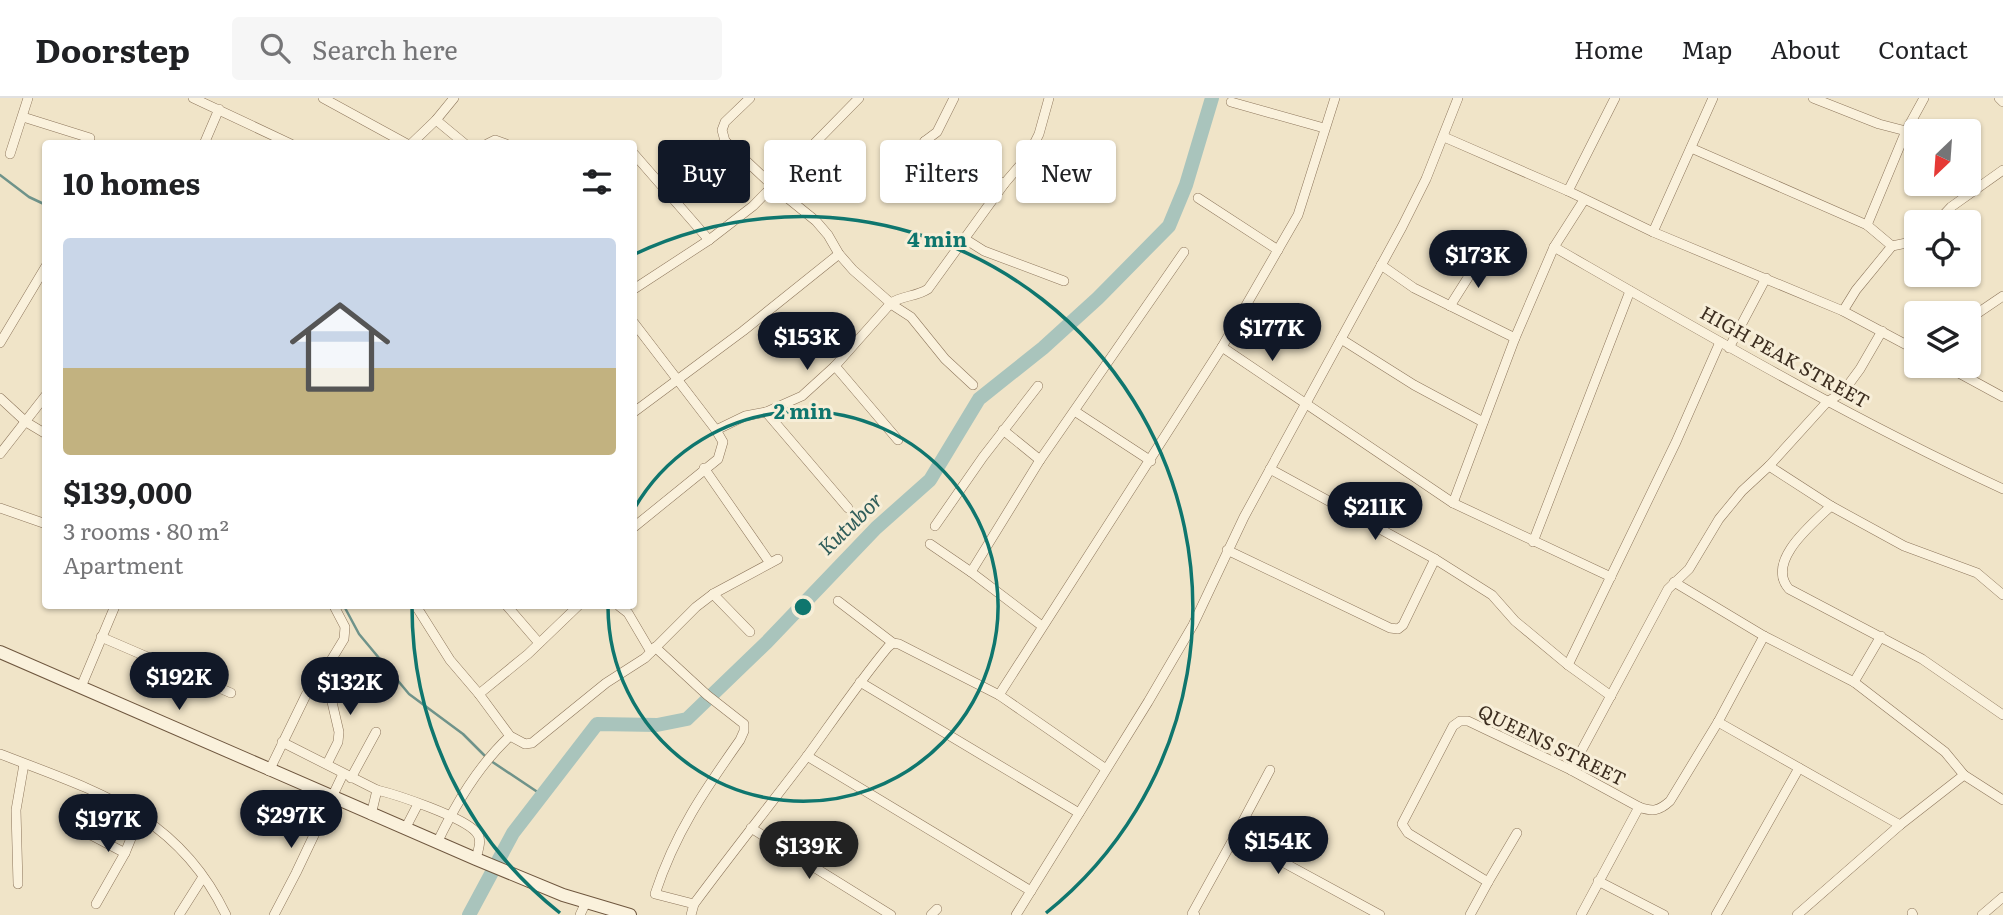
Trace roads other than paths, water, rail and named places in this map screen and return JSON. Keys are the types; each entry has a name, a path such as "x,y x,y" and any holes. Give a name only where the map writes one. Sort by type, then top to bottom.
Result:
{"main road":[{"path":"0,652 405,830 586,902 630,915"}],"street":[{"path":"10,154 28,98"},
{"path":"193,98 284,140"},
{"path":"323,98 402,140"},
{"path":"750,98 725,121 722,130 725,142 764,178"},
{"path":"819,140 859,98"},
{"path":"926,140 936,132 954,98"},
{"path":"716,430 745,416 766,412 802,396 835,366 891,303 899,298 919,295 928,289 1033,145 1046,114 1049,98"},
{"path":"999,695 1151,461 1222,347 1298,215 1335,98"},
{"path":"1016,915 1193,625 1227,550 1426,179 1458,98"},
{"path":"1568,191 1615,98"},
{"path":"1653,232 1713,98"},
{"path":"1813,98 1879,124 1904,130"},
{"path":"1913,119 1924,98"},
{"path":"1999,98 2003,102"},
{"path":"414,140 436,120 450,99"},
{"path":"1231,102 1324,128"},
{"path":"206,140 219,109"},
{"path":"23,117 90,138"},
{"path":"436,120 460,140"},
{"path":"1867,225 1904,136"},
{"path":"1444,137 1568,191 1653,232 1843,311 1904,343"},
{"path":"1691,148 1867,225 1892,246"},
{"path":"637,158 709,240"},
{"path":"1948,210 2003,170"},
{"path":"637,287 709,240 764,195"},
{"path":"1198,198 1278,250"},
{"path":"1453,503 1515,338 1554,247 1584,200"},
{"path":"794,203 816,221 828,235 838,254 853,270 911,317 945,359 973,385"},
{"path":"965,239 976,248 1064,281"},
{"path":"1843,311 1892,246 1904,244"},
{"name":"HIGH PEAK STREET","path":"1554,247 1828,402 1930,456 2003,489"},
{"path":"971,572 1040,460 1184,251"},
{"path":"637,410 743,331 838,254"},
{"path":"1450,306 1481,257"},
{"path":"1381,265 1414,288 1515,338"},
{"path":"0,343 42,273"},
{"path":"1729,348 1766,278"},
{"path":"1532,542 1630,291"},
{"path":"1981,311 2003,296"},
{"path":"637,327 723,442 718,459 637,524"},
{"path":"1572,770 1662,598 1674,582 1689,569 1719,519 1742,491 1828,402 1843,392 1882,331"},
{"path":"1341,339 1414,386 1483,422"},
{"path":"1568,665 1720,342"},
{"path":"1222,347 1453,503 1611,577"},
{"path":"835,366 898,440"},
{"path":"1968,378 2003,397"},
{"path":"935,527 1003,430 1038,386"},
{"path":"0,398 26,422 42,432"},
{"path":"0,454 42,400"},
{"path":"1076,411 1151,461"},
{"path":"766,412 848,508"},
{"path":"1003,430 1040,460"},
{"path":"1769,466 1832,506 1904,546 1977,573 2003,595"},
{"path":"418,609 450,660 510,736 525,744 532,743 653,649 713,594 774,561 704,468"},
{"path":"1270,469 1435,559 1492,595 1516,621 1568,665 1611,696"},
{"path":"1832,506 1807,528 1784,558 1781,573 1783,583 1831,613 1922,659 2003,715"},
{"path":"0,508 42,523"},
{"path":"930,544 1042,626"},
{"path":"1227,550 1390,628 1398,629 1403,625 1435,559"},
{"path":"1674,582 1764,636 1854,682 1945,752 1964,775 2003,800"},
{"path":"713,594 750,632"},
{"path":"838,601 893,643 999,695 1106,769"},
{"path":"80,687 114,609"},
{"path":"269,771 306,695 316,685 346,633 336,609"},
{"path":"511,609 539,643"},
{"path":"479,694 575,609"},
{"path":"623,609 653,649 744,724 744,731 695,804 667,858 655,894 694,904"},
{"path":"1581,915 1639,807 1650,811 1661,810 1670,801 1718,722 1764,636"},
{"path":"1854,682 1881,636"},
{"path":"101,637 232,693"},
{"path":"691,915 694,904 860,682 893,643"},
{"path":"327,665 333,686 332,702 339,732 338,742 327,764"},
{"path":"860,682 1079,813"},
{"name":"QUEENS STREET","path":"1488,882 1408,833 1402,824 1453,726 1460,721 1468,721 1572,770 1639,807"},
{"path":"1718,722 1900,825"},
{"path":"274,915 333,798 376,732"},
{"path":"437,843 450,816 485,762 510,736"},
{"path":"282,743 377,790 450,816 476,832 480,840 482,861"},
{"path":"0,754 103,793 141,814 190,859 226,915"},
{"path":"807,756 1031,891"},
{"path":"18,884 16,810 24,764"},
{"path":"1719,914 1799,768"},
{"path":"1193,915 1270,771"},
{"path":"1797,915 1900,825 1964,775"},
{"path":"371,815 377,790"},
{"path":"405,830 418,804"},
{"path":"96,904 125,853 141,814"},
{"path":"69,827 125,853"},
{"path":"751,828 891,915"},
{"path":"1470,915 1517,834"},
{"path":"1236,836 1380,915"},
{"path":"179,915 203,877"},
{"path":"1598,881 1664,915"},
{"path":"1982,915 2003,897"},
{"path":"580,915 586,902"}],"waterway":[{"name":"Kutubor","path":"469,915 513,833 597,724 657,725 687,719 767,642 876,528 930,480 979,399 1043,348 1098,298 1169,226 1186,185 1212,98"},
{"path":"0,175 29,197 42,203"},
{"path":"346,609 359,634 409,694 463,734 486,757"},
{"path":"491,761 542,795"}]}
